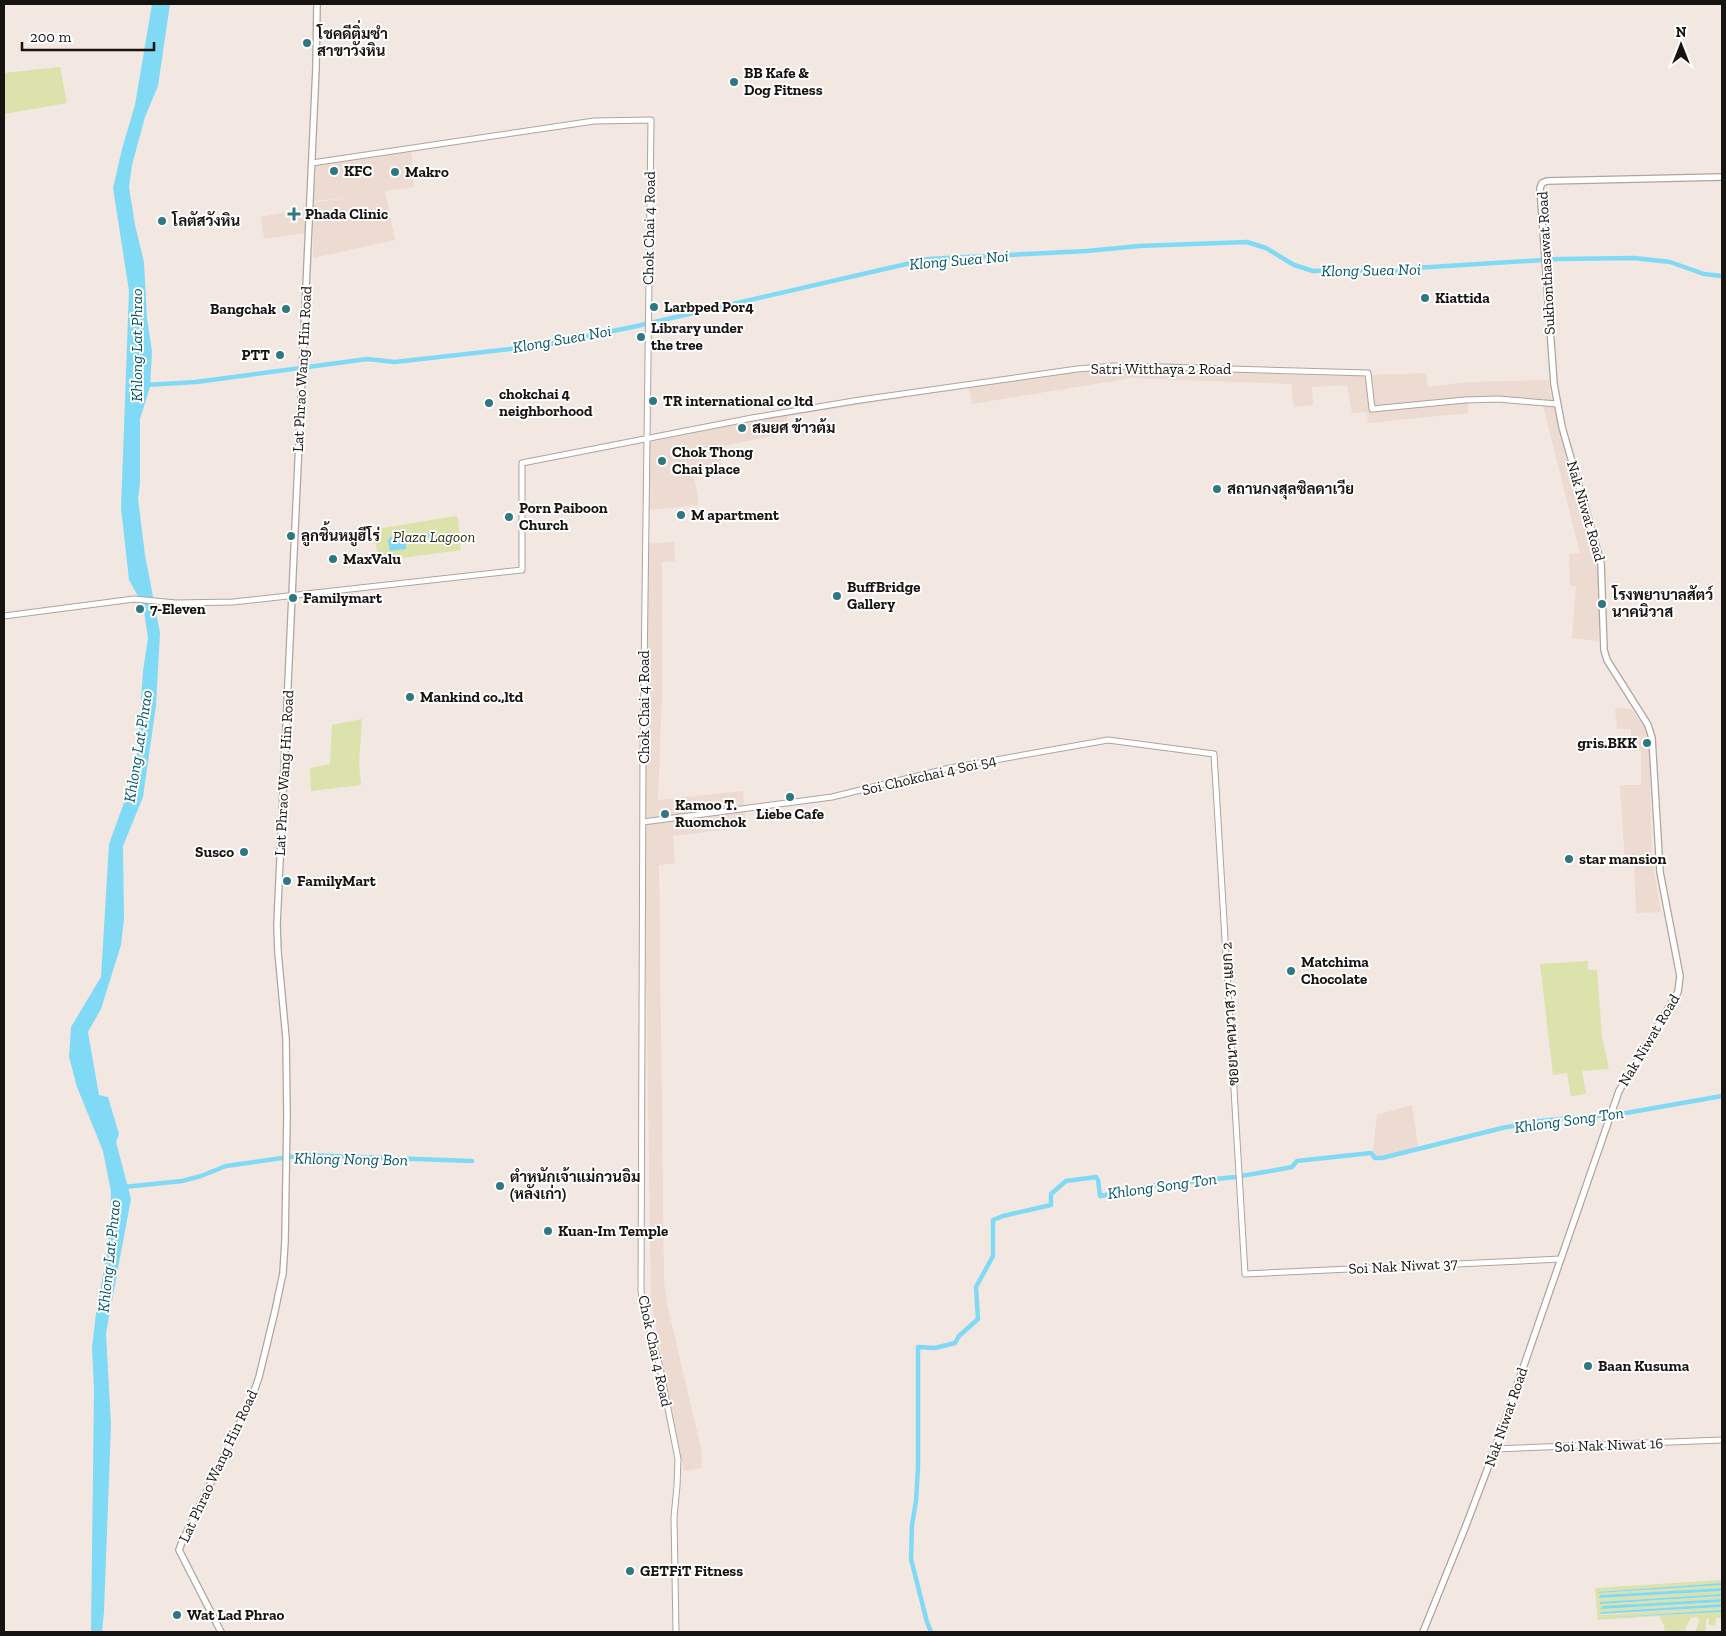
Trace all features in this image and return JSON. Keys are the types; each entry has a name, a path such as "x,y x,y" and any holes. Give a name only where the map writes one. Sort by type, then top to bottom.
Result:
{"main road":[{"name":"Lat Phrao Wang Hin Road","path":"221,1632 180,1554 180,1546 252,1400 259,1377 282,1273 286,1226 286,1038 277,925 317,58 317,4"},
{"name":"Sukhonthasawat Road","path":"1557,404 1552,364 1540,188 1545,182 1722,177"},
{"name":"Nak Niwat Road","path":"1423,1632 1495,1450 1619,1091 1678,992 1680,976 1660,872 1652,738 1648,725 1607,660 1604,650 1601,563 1557,404"}],"street":[{"name":"Chok Chai 4 Road","path":"312,163 576,124 612,120 651,120 643,822 641,1291 644,1310 659,1363 678,1459 674,1517 676,1632"},
{"name":"Satri Witthaya 2 Road","path":"647,440 752,418 860,400 1077,369 1113,366 1368,373 1372,409 1498,399 1557,404"},
{"path":"4,616 110,601 145,599 171,603 233,602 522,570 522,463 647,440"},
{"name":"Soi Chokchai 4 Soi 54","path":"643,822 832,797 950,768 1108,740 1214,754"},
{"name":"ซอยนาคนวาส 37 แยก 2","path":"1214,754 1245,1274"},
{"name":"Soi Nak Niwat 37","path":"1245,1274 1561,1259"},
{"name":"Soi Nak Niwat 16","path":"1495,1450 1722,1440"}],"shaded area":[{"path":"411,149 414,187 385,191 395,240 313,258 313,203 349,197 314,201 317,164"},
{"path":"306,208 305,233 264,239 261,217"},
{"path":"1107,369 1337,376 1426,373 1428,387 1468,382 1549,380 1550,393 1596,551 1601,618 1598,641 1572,638 1576,586 1570,585 1569,554 1580,553 1543,405 1468,403 1468,413 1368,423 1367,412 1352,413 1347,385 1312,387 1313,405 1294,407 1291,384 1132,378 972,404 969,388 787,416 790,432 719,447 722,466 693,470 699,505 648,510 650,442 784,415 963,387"},
{"path":"674,542 675,561 662,562 662,694 658,800 743,791 746,827 673,836 675,863 659,865 664,1283 668,1309 701,1448 702,1468 684,1471 651,1302 646,962 647,544"},
{"path":"1615,708 1631,709 1645,728 1649,737 1652,858 1661,912 1636,913 1634,862 1625,863 1620,785 1641,785 1641,751 1632,751 1631,729 1617,729"},
{"path":"1412,1105 1418,1147 1385,1156 1375,1156 1373,1150 1377,1115"}],"green space":[{"path":"60,67 67,103 4,114 4,73"},
{"name":"Plaza Lagoon","path":"456,516 458,519 461,550 387,560 380,558 378,561 374,539 379,535 379,531 376,529"},
{"path":"362,719 359,763 361,785 311,791 310,768 330,764 332,725"},
{"path":"1588,961 1588,970 1597,970 1602,1036 1609,1069 1582,1071 1586,1094 1571,1096 1567,1073 1553,1075 1540,964"},
{"path":"1722,1580 1722,1583 1599,1592 1722,1585 1722,1588 1600,1595 1599,1598 1722,1591 1722,1594 1600,1602 1619,1603 1722,1596 1722,1599 1601,1609 1722,1602 1722,1604 1601,1612 1600,1614 1722,1607 1722,1610 1602,1618 1722,1612 1722,1618 1716,1618 1715,1626 1709,1625 1709,1619 1706,1619 1704,1632 1695,1632 1699,1622 1698,1617 1691,1618 1685,1632 1665,1632 1659,1616 1598,1620 1595,1588"}],"water":[{"name":"Khlong Lat Phrao","path":"152,4 170,4 158,86 145,117 132,165 129,187 135,225 144,262 147,318 152,351 150,387 140,419 140,483 138,498 145,555 160,633 156,706 143,797 123,846 124,919 121,945 101,1009 88,1032 99,1095 108,1097 119,1134 116,1142 131,1199 106,1333 111,1425 104,1612 102,1632 91,1632 94,1390 92,1348 96,1313 107,1253 111,1192 103,1151 77,1087 69,1057 71,1027 101,977 109,844 133,778 138,747 143,671 148,638 143,605 129,580 121,508 129,291 113,188 135,105"},
{"path":"435,532 436,539 430,537 414,540 406,537 406,549 390,551 388,541 390,537"},
{"path":"1722,1583 1722,1585 1598,1592"},
{"path":"1722,1588 1722,1591 1599,1598 1600,1595"},
{"path":"1722,1594 1722,1596 1600,1604 1600,1602"},
{"path":"1722,1599 1722,1602 1600,1609 1603,1606"},
{"path":"1722,1604 1722,1607 1600,1614 1601,1612"},
{"path":"1722,1610 1722,1612 1601,1618"}],"waterway":[{"name":"Klong Suea Noi","path":"145,385 196,382 367,359 395,362 545,345 637,326 928,259 1087,251 1139,246 1247,242 1266,248 1294,265 1313,271 1347,269 1375,272 1403,271 1415,268 1558,259 1634,258 1670,262 1704,274 1722,276"},
{"name":"Khlong Song Ton","path":"931,1632 911,1559 912,1525 916,1501 918,1467 918,1347 935,1348 955,1343 959,1336 978,1319 976,1287 993,1256 993,1220 1051,1205 1051,1194 1066,1181 1096,1177 1100,1196 1158,1185 1235,1177 1276,1170 1292,1167 1297,1161 1371,1153 1375,1158 1382,1158 1502,1128 1539,1121 1626,1113 1722,1096"},
{"name":"Khlong Nong Bon","path":"124,1187 182,1181 226,1166 304,1155 472,1161"}],"place":[{"name":"โชคดีติ่มซำ สาขาวังหิน","path":"307,43"},
{"name":"BB Kafe & Dog Fitness","path":"734,82"},
{"name":"KFC","path":"334,171"},
{"name":"Makro","path":"395,172"},
{"name":"Phada Clinic","path":"294,214"},
{"name":"โลตัสวังหิน","path":"162,221"},
{"name":"Kiattida","path":"1425,298"},
{"name":"Larbped Por4","path":"654,307"},
{"name":"Bangchak","path":"286,309"},
{"name":"Library under the tree","path":"641,337"},
{"name":"PTT","path":"280,355"},
{"name":"TR international co ltd","path":"653,401"},
{"name":"chokchai 4 neighborhood","path":"489,403"},
{"name":"สมยศ ข้าวต้ม","path":"742,428"},
{"name":"Chok Thong Chai place","path":"662,461"},
{"name":"สถานกงสุลซิลดาเวีย","path":"1217,489"},
{"name":"M apartment","path":"681,515"},
{"name":"Porn Paiboon Church","path":"509,517"},
{"name":"ลูกชิ้นหมูฮีโร่","path":"291,536"},
{"name":"MaxValu","path":"333,559"},
{"name":"BuffBridge Gallery","path":"837,596"},
{"name":"Familymart","path":"293,598"},
{"name":"โรงพยาบาลสัตว์ นาคนิวาส","path":"1602,604"},
{"name":"7-Eleven","path":"140,609"},
{"name":"Mankind co.,ltd","path":"410,697"},
{"name":"gris.BKK","path":"1647,743"},
{"name":"Liebe Cafe","path":"790,797"},
{"name":"Kamoo T. Ruomchok","path":"665,814"},
{"name":"Susco","path":"244,852"},
{"name":"star mansion","path":"1569,859"},
{"name":"FamilyMart","path":"287,881"},
{"name":"Matchima Chocolate","path":"1291,971"},
{"name":"ตำหนักเจ้าแม่กวนอิม (หลังเก่า)","path":"500,1186"},
{"name":"Kuan-Im Temple","path":"548,1231"},
{"name":"Baan Kusuma","path":"1588,1366"},
{"name":"GETFiT Fitness","path":"630,1571"},
{"name":"Wat Lad Phrao","path":"177,1615"}]}
